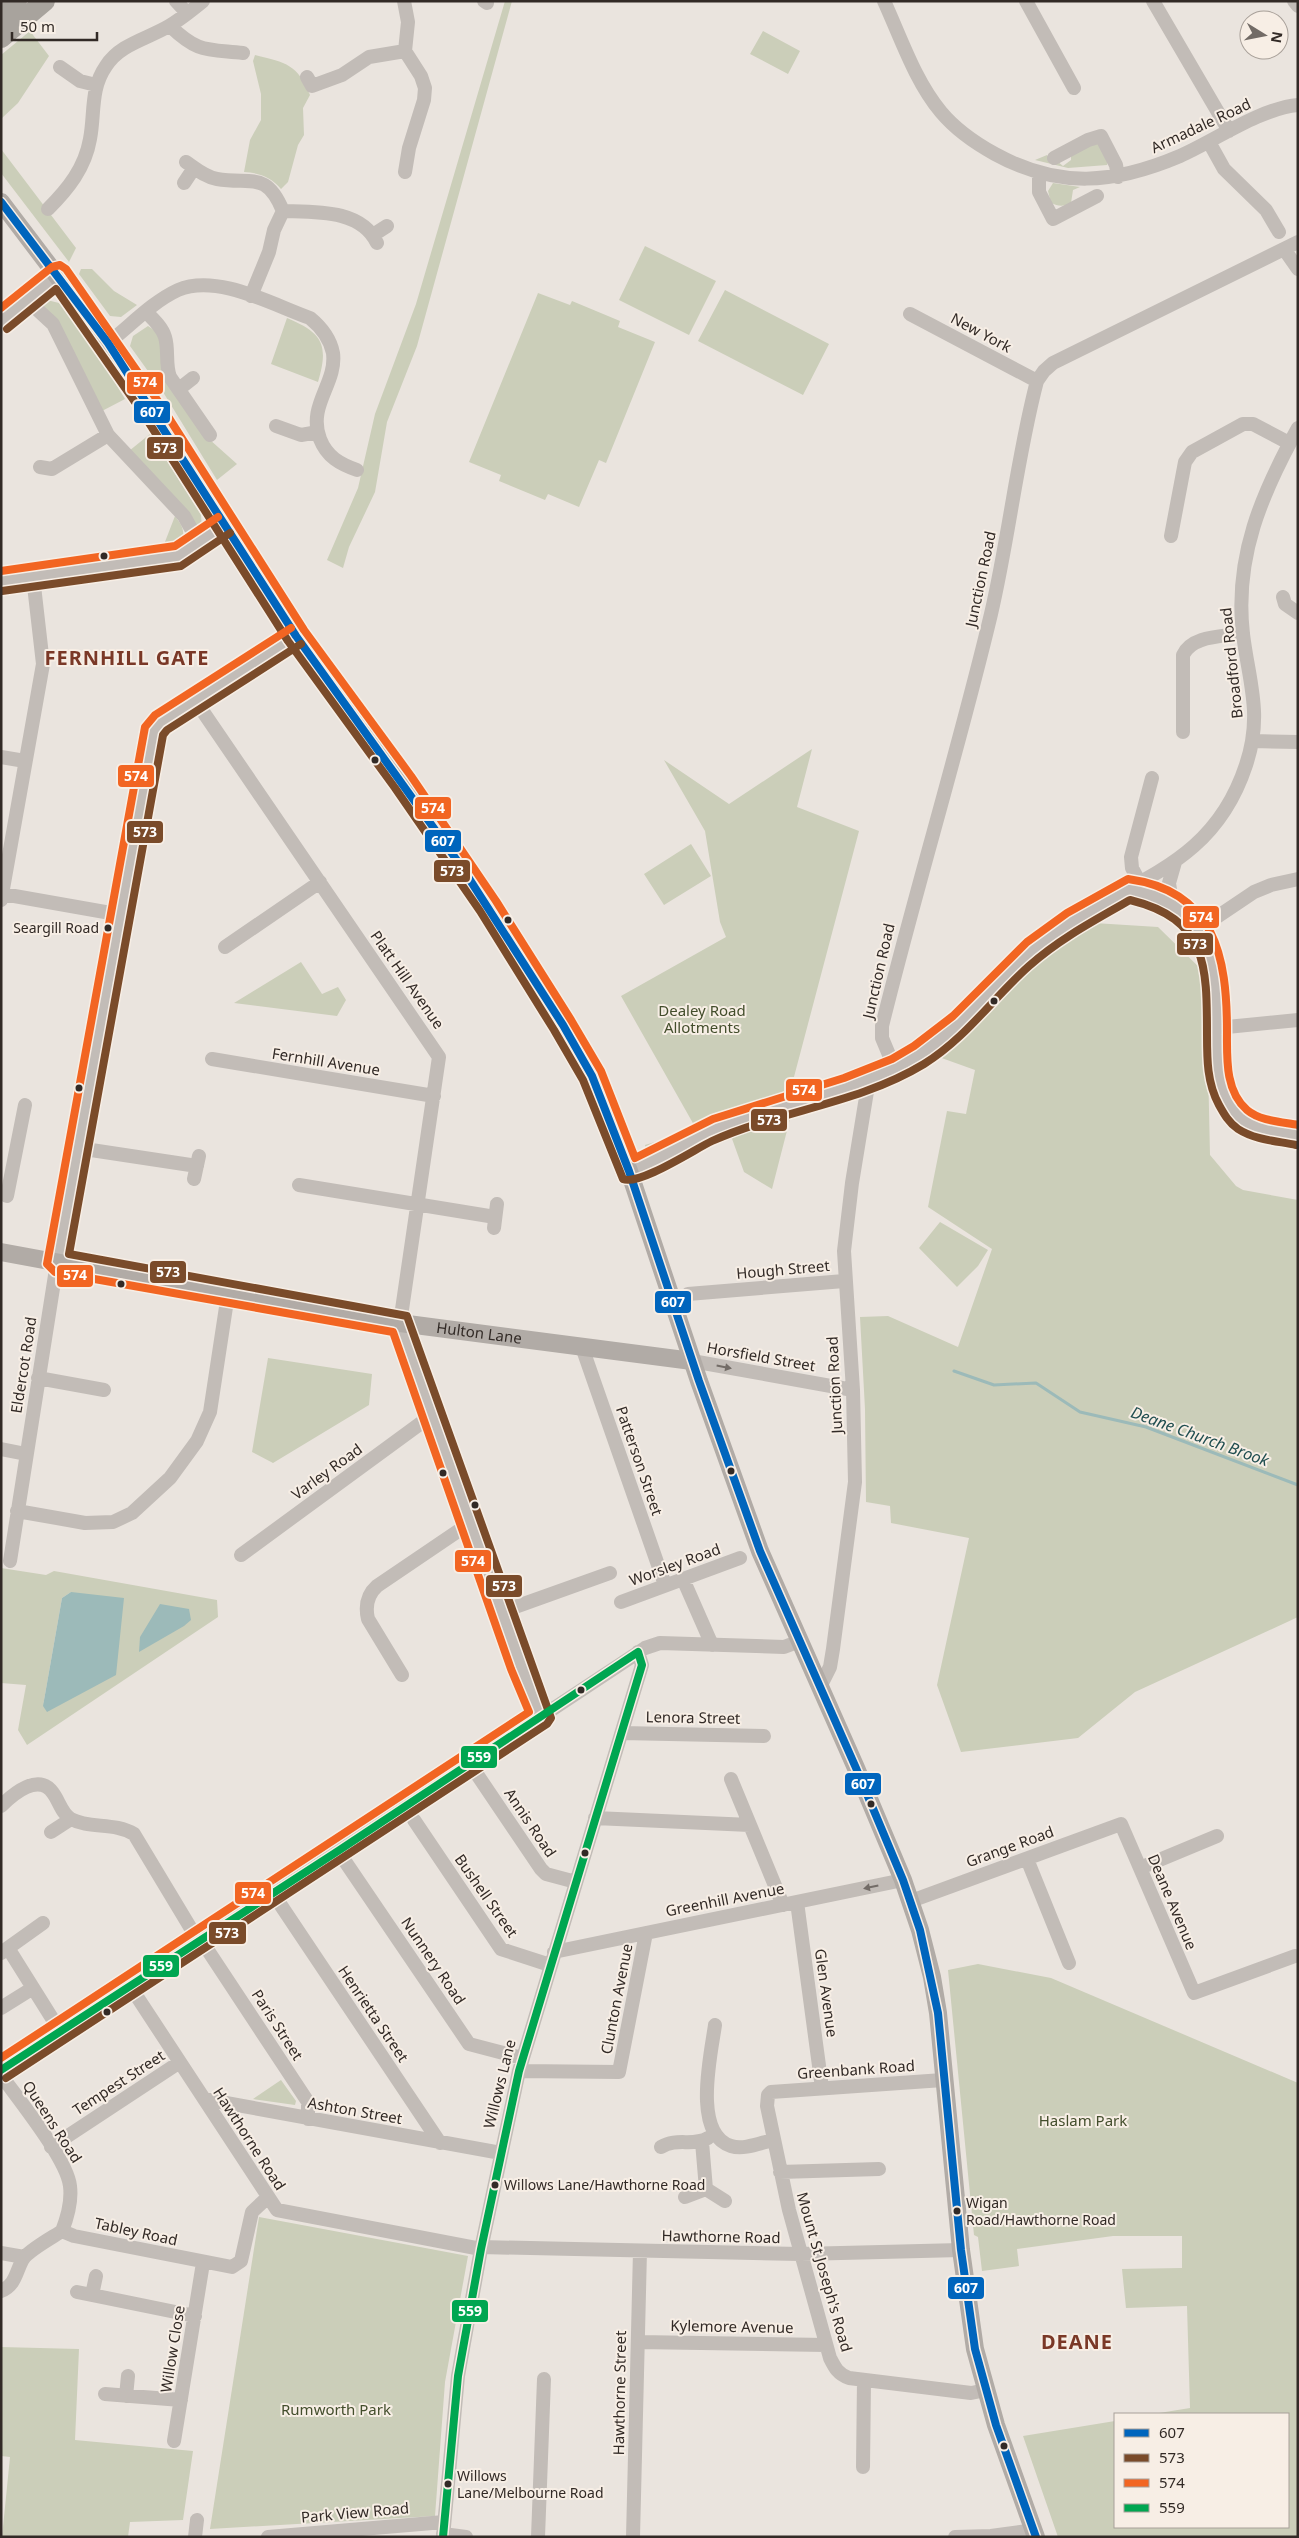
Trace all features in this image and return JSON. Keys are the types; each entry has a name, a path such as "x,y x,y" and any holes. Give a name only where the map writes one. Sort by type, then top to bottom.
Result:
{"highway":[{"path":"1,14 17,1"},
{"path":"1,38 45,1"}],"main road":[{"path":"1,202 108,343 296,636 461,866 563,1025 597,1088 630,1171 692,1361 760,1551 903,1880 910,1901 932,1977 938,2013 961,2250 976,2349 986,2390 1035,2534"},
{"name":"Hulton Lane","path":"1,1252 228,1294 400,1323 692,1361"}],"street":[{"path":"176,1 187,13"},
{"path":"48,209 69,187 85,156 90,139 96,85 106,64 118,52 170,26 203,1"},
{"path":"404,1 408,22 404,51 421,76 424,88 421,114 403,153 405,172"},
{"name":"Armadale Road","path":"884,1 916,69 941,112 956,127 989,150 1039,174 1083,180 1118,177 1150,168 1278,109 1298,105"},
{"path":"1026,1 1074,88"},
{"path":"1154,1 1229,131"},
{"path":"1294,1 1298,6"},
{"path":"170,26 190,44 222,56 243,53"},
{"path":"307,77 312,86 342,75 369,57 404,51"},
{"path":"60,67 69,81 96,85"},
{"path":"1054,158 1088,140 1101,136 1116,165 1118,177"},
{"path":"1209,142 1224,169 1266,210 1279,232"},
{"path":"184,183 190,165 204,175 217,180 260,182 272,190 282,212 274,230 269,252 251,296"},
{"path":"1039,174 1040,192 1053,219 1096,196"},
{"path":"282,212 335,214 358,222 375,239 387,226"},
{"path":"1037,381 1053,363 1298,242"},
{"path":"1284,249 1298,269"},
{"path":"1,321 58,275"},
{"path":"108,343 146,312 176,291 201,286 227,288 310,318 321,327 328,338 333,364 318,408 318,432 334,466 357,470"},
{"path":"27,300 53,324 108,435 184,516 199,543"},
{"path":"146,312 159,325 165,337 168,372 210,435"},
{"name":"New York","path":"910,314 1037,381"},
{"path":"179,389 193,378"},
{"name":"Junction Road","path":"895,1069 882,1038 882,1026 911,908 981,652 1004,559 1037,381"},
{"path":"1171,536 1185,462 1192,452 1243,424 1253,424 1289,443"},
{"path":"276,426 291,437 318,432"},
{"name":"Broadford Road","path":"630,1171 649,1164 717,1128 895,1069 940,1041 1044,941 1064,926 1175,862 1204,838 1228,805 1238,787 1253,741 1254,691 1243,634 1242,582 1249,536 1267,487 1298,428"},
{"path":"40,467 52,469 108,435"},
{"path":"1,581 179,556 224,525"},
{"path":"33,577 43,664 2,897 122,915"},
{"path":"1283,597 1285,604 1298,613"},
{"path":"1183,732 1183,655 1187,647 1194,641 1243,634"},
{"name":"Eldercot Road","path":"10,1561 57,1262 122,915 151,739 160,723 296,636"},
{"name":"Platt Hill Avenue","path":"195,700 437,1052 440,1064 400,1323"},
{"path":"1253,741 1298,742"},
{"path":"1,757 25,761"},
{"path":"1152,778 1131,857 1134,886 1172,903 1186,914 1198,929 1207,945 1216,979 1219,1078 1223,1092 1235,1112 1252,1125 1298,1135"},
{"path":"1172,903 1169,883 1175,862"},
{"path":"1198,929 1254,892 1271,885 1298,880"},
{"path":"225,947 320,882"},
{"path":"1217,1028 1298,1020"},
{"name":"Fernhill Avenue","path":"212,1059 434,1096"},
{"name":"Junction Road","path":"820,1687 830,1666 834,1649 855,1482 853,1390 844,1281 845,1232 869,1079"},
{"path":"6,1189 25,1106"},
{"path":"78,1148 197,1167"},
{"path":"299,1185 496,1216"},
{"name":"Hough Street","path":"688,1294 723,1285 844,1281"},
{"path":"17,1511 85,1523 113,1522 132,1513 170,1478 197,1442 210,1412 228,1294"},
{"path":"400,1323 531,1696 541,1716"},
{"name":"Patterson Street","path":"582,1347 666,1586"},
{"name":"Horsfield Street","path":"692,1361 853,1390"},
{"path":"38,1378 104,1390"},
{"name":"Varley Road","path":"241,1554 432,1415"},
{"path":"1,1449 26,1454"},
{"path":"402,1675 368,1619 369,1597 377,1586 470,1524"},
{"name":"Worsley Road","path":"621,1602 740,1558"},
{"path":"501,1612 610,1573"},
{"path":"683,1579 712,1646"},
{"path":"1,2070 130,1986 204,1947 338,1851 638,1652 656,1644 784,1647 800,1642"},
{"name":"Willows Lane","path":"444,2531 458,2376 481,2248 520,2064 642,1665 638,1652"},
{"name":"Lenora Street","path":"622,1732 764,1736"},
{"name":"Annis Road","path":"470,1764 541,1870 546,1874 576,1882"},
{"path":"731,1779 783,1905"},
{"path":"1,1806 25,1788 33,1784 41,1785 52,1791 65,1813 71,1819 51,1832"},
{"path":"595,1818 750,1825"},
{"name":"Paris Street","path":"71,1819 119,1827 134,1834 172,1898 308,2102 308,2119"},
{"name":"Bushell Street","path":"414,1820 501,1949 552,1958"},
{"name":"Grange Road","path":"910,1901 1121,1824"},
{"name":"Deane Avenue","path":"1121,1824 1194,1993 1295,1956"},
{"path":"1140,1868 1217,1836"},
{"name":"Nunnery Road","path":"338,1851 469,2044 520,2064"},
{"path":"1027,1859 1069,1963"},
{"name":"Greenhill Avenue","path":"552,1958 646,1933 903,1880"},
{"name":"Glen Avenue","path":"797,1902 822,2088"},
{"name":"Henrietta Street","path":"280,1904 440,2143"},
{"path":"43,1923 5,1950 33,1988 60,2031"},
{"name":"Clunton Avenue","path":"520,2064 619,2072 646,1933"},
{"name":"Hawthorne Road","path":"130,1986 277,2210 481,2248 800,2254 961,2250"},
{"path":"1,2008 33,1988"},
{"path":"715,2025 707,2039 706,2104 716,2134 729,2146 738,2147 772,2140"},
{"name":"Tempest Street","path":"51,2147 180,2062"},
{"name":"Queens Road","path":"1,2075 63,2164 70,2185 69,2210 62,2231"},
{"name":"Greenbank Road","path":"771,2092 943,2080"},
{"name":"Mount St Joseph's Road","path":"771,2092 768,2095 767,2106 772,2140 800,2254 826,2345 835,2369 841,2375 864,2380 971,2393 986,2390"},
{"name":"Ashton Street","path":"204,2099 501,2153"},
{"path":"661,2147 674,2141 702,2142 716,2134"},
{"path":"702,2142 706,2189"},
{"path":"780,2172 879,2169"},
{"path":"685,2197 706,2189"},
{"path":"706,2189 725,2201"},
{"name":"Tabley Road","path":"62,2231 74,2236 203,2263 232,2267 242,2261 252,2212 268,2197"},
{"path":"1,2291 7,2288 13,2281 24,2257 62,2231"},
{"name":"Hawthorne Street","path":"633,2537 640,2251"},
{"path":"1,2253 24,2257"},
{"name":"Willow Close","path":"174,2441 203,2263"},
{"path":"92,2295 96,2276"},
{"path":"77,2292 195,2316"},
{"name":"Kylemore Avenue","path":"638,2342 826,2345"},
{"path":"126,2396 128,2376"},
{"path":"538,2537 544,2379"},
{"path":"863,2467 864,2380"},
{"path":"105,2394 181,2400"},
{"path":"195,2537 197,2520"},
{"name":"Park View Road","path":"268,2537 444,2531 466,2537"},
{"path":"955,2537 1035,2534"}],"green space":[{"path":"505,1 512,1 417,346 387,422 375,492 349,547 343,568 327,560 358,488 375,414 416,304"},
{"path":"30,31 49,56 18,103 1,119 1,55"},
{"path":"763,31 800,51 788,74 750,54"},
{"path":"255,55 290,66 300,77 310,95 303,108 304,135 298,145 288,182 281,189 265,176 244,172 250,140 261,120 261,94 253,61"},
{"path":"1098,143 1108,161 1107,165 1068,168 1035,160 1047,155 1051,161 1057,161 1063,166 1071,160 1071,153"},
{"path":"1,149 76,248 69,262 1,173"},
{"path":"1053,183 1080,187 1073,190 1071,203 1058,205 1051,203 1048,191"},
{"path":"645,246 716,281 689,335 619,300"},
{"path":"81,269 92,269 114,291 137,305 121,317 110,316 79,274"},
{"path":"725,290 829,344 803,395 698,341"},
{"path":"538,293 570,305 572,301 620,321 618,327 655,342 606,463 599,460 579,507 548,494 545,500 499,481 501,475 469,462"},
{"path":"47,300 59,303 103,363 125,399 102,411 42,306"},
{"path":"287,318 309,329 320,342 323,349 323,358 318,382 271,364"},
{"path":"148,326 154,330 156,328 162,348 209,439 237,464 217,480 163,392 130,346 133,336"},
{"path":"150,434 201,515 202,528 195,526 129,451"},
{"path":"175,516 180,522 182,529 181,542 163,547"},
{"name":"Dealey Road Allotments","path":"812,749 797,807 859,831 790,1092 694,1125 621,996 726,937 720,922 705,831 664,760 729,804"},
{"path":"691,844 711,876 664,905 644,874"},
{"path":"1094,923 1158,927 1206,974 1210,1155 1236,1186 1243,1190 1298,1200 1298,1617 1135,1692 1078,1738 961,1752 937,1685 969,1538 891,1523 890,1506 866,1502 865,1409 860,1317 888,1316 958,1347 992,1249 928,1207 947,1111 966,1114 975,1070 936,1056 988,1014 1035,960 1064,939"},
{"path":"301,962 322,994 338,987 346,1000 337,1016 234,1003"},
{"path":"791,1115 772,1189 744,1172 731,1136"},
{"path":"684,1133 684,1136 647,1154 645,1145"},
{"path":"940,1222 988,1250 978,1266 957,1287 919,1248"},
{"path":"268,1358 372,1374 369,1405 273,1463 252,1452"},
{"path":"1,1568 46,1575 54,1571 217,1600 218,1617 27,1745 18,1730 26,1685 1,1683","holes":["71,1592 43,1706 62,1598"]},
{"name":"Haslam Park","path":"978,1964 1051,1978 1298,2083 1298,2537 1058,2537 1023,2436 1114,2421 1114,2528 1289,2528 1289,2413 1159,2413 1190,2408 1187,2306 1126,2308 1122,2269 1182,2268 1182,2236 1113,2236 1017,2249 1019,2266 982,2271 978,2237 974,2235 948,1970"},
{"path":"281,2080 296,2101 295,2105 253,2099"},
{"name":"Rumworth Park","path":"259,2217 468,2256 445,2382 435,2516 210,2529"},
{"path":"1,2347 79,2349 75,2440 193,2451 183,2520 130,2522 128,2537 2,2537 10,2457 1,2456"}],"water":[{"path":"71,1592 124,1598 116,1675 47,1712 43,1706 62,1598"},
{"path":"160,1604 189,1609 191,1620 139,1652 140,1637"}],"waterway":[{"name":"Deane Church Brook","path":"954,1371 994,1385 1036,1383 1080,1412 1146,1427 1298,1485"}],"transit line":[{"name":"607","path":"1,202 108,343 296,636 461,866 563,1025 592,1076 629,1171 699,1381 760,1551 856,1768 903,1880 920,1930 938,2013 961,2250 975,2349 996,2425 1036,2537"},
{"name":"574","path":"1,308 52,267 60,265 66,269 160,404 304,630 411,776 496,901 601,1071 635,1158 713,1119 844,1078 892,1059 914,1046 953,1016 1027,942 1067,913 1128,879 1157,886 1180,897 1198,913 1210,931 1219,953 1224,978 1229,1074 1235,1093 1240,1102 1252,1114 1258,1117 1298,1125"},
{"name":"573","path":"7,329 56,289 144,415 288,641 395,788 480,911 583,1080 623,1179 631,1180 654,1172 712,1141 738,1130 846,1098 899,1078 924,1064 953,1042 1016,978 1041,956 1078,930 1130,900 1155,908 1175,919 1188,933 1197,948 1203,967 1206,987 1208,1071 1215,1097 1229,1121 1235,1127 1252,1136 1296,1145"},
{"name":"574","path":"1,571 175,546 218,517"},
{"name":"573","path":"2,591 181,566 230,533"},
{"name":"574","path":"1,2058 529,1712 511,1669 393,1332 55,1272 47,1264 145,727 155,715 291,628"},
{"name":"573","path":"6,2078 547,1724 551,1718 407,1316 69,1254 163,735 167,730 301,644"},
{"name":"559","path":"1,2070 338,1851 638,1652"},
{"name":"559","path":"443,2537 458,2376 481,2249 519,2071 642,1665 638,1652"}],"place":[{"name":"Seargill Road","path":"108,928"},
{"name":"Willows Lane/Hawthorne Road","path":"495,2185"},
{"name":"Wigan Road/Hawthorne Road","path":"957,2211"},
{"name":"Willows Lane/Melbourne Road","path":"448,2484"}],"district":[{"name":"FERNHILL GATE","path":"127,658"},
{"name":"DEANE","path":"1077,2342"}]}
